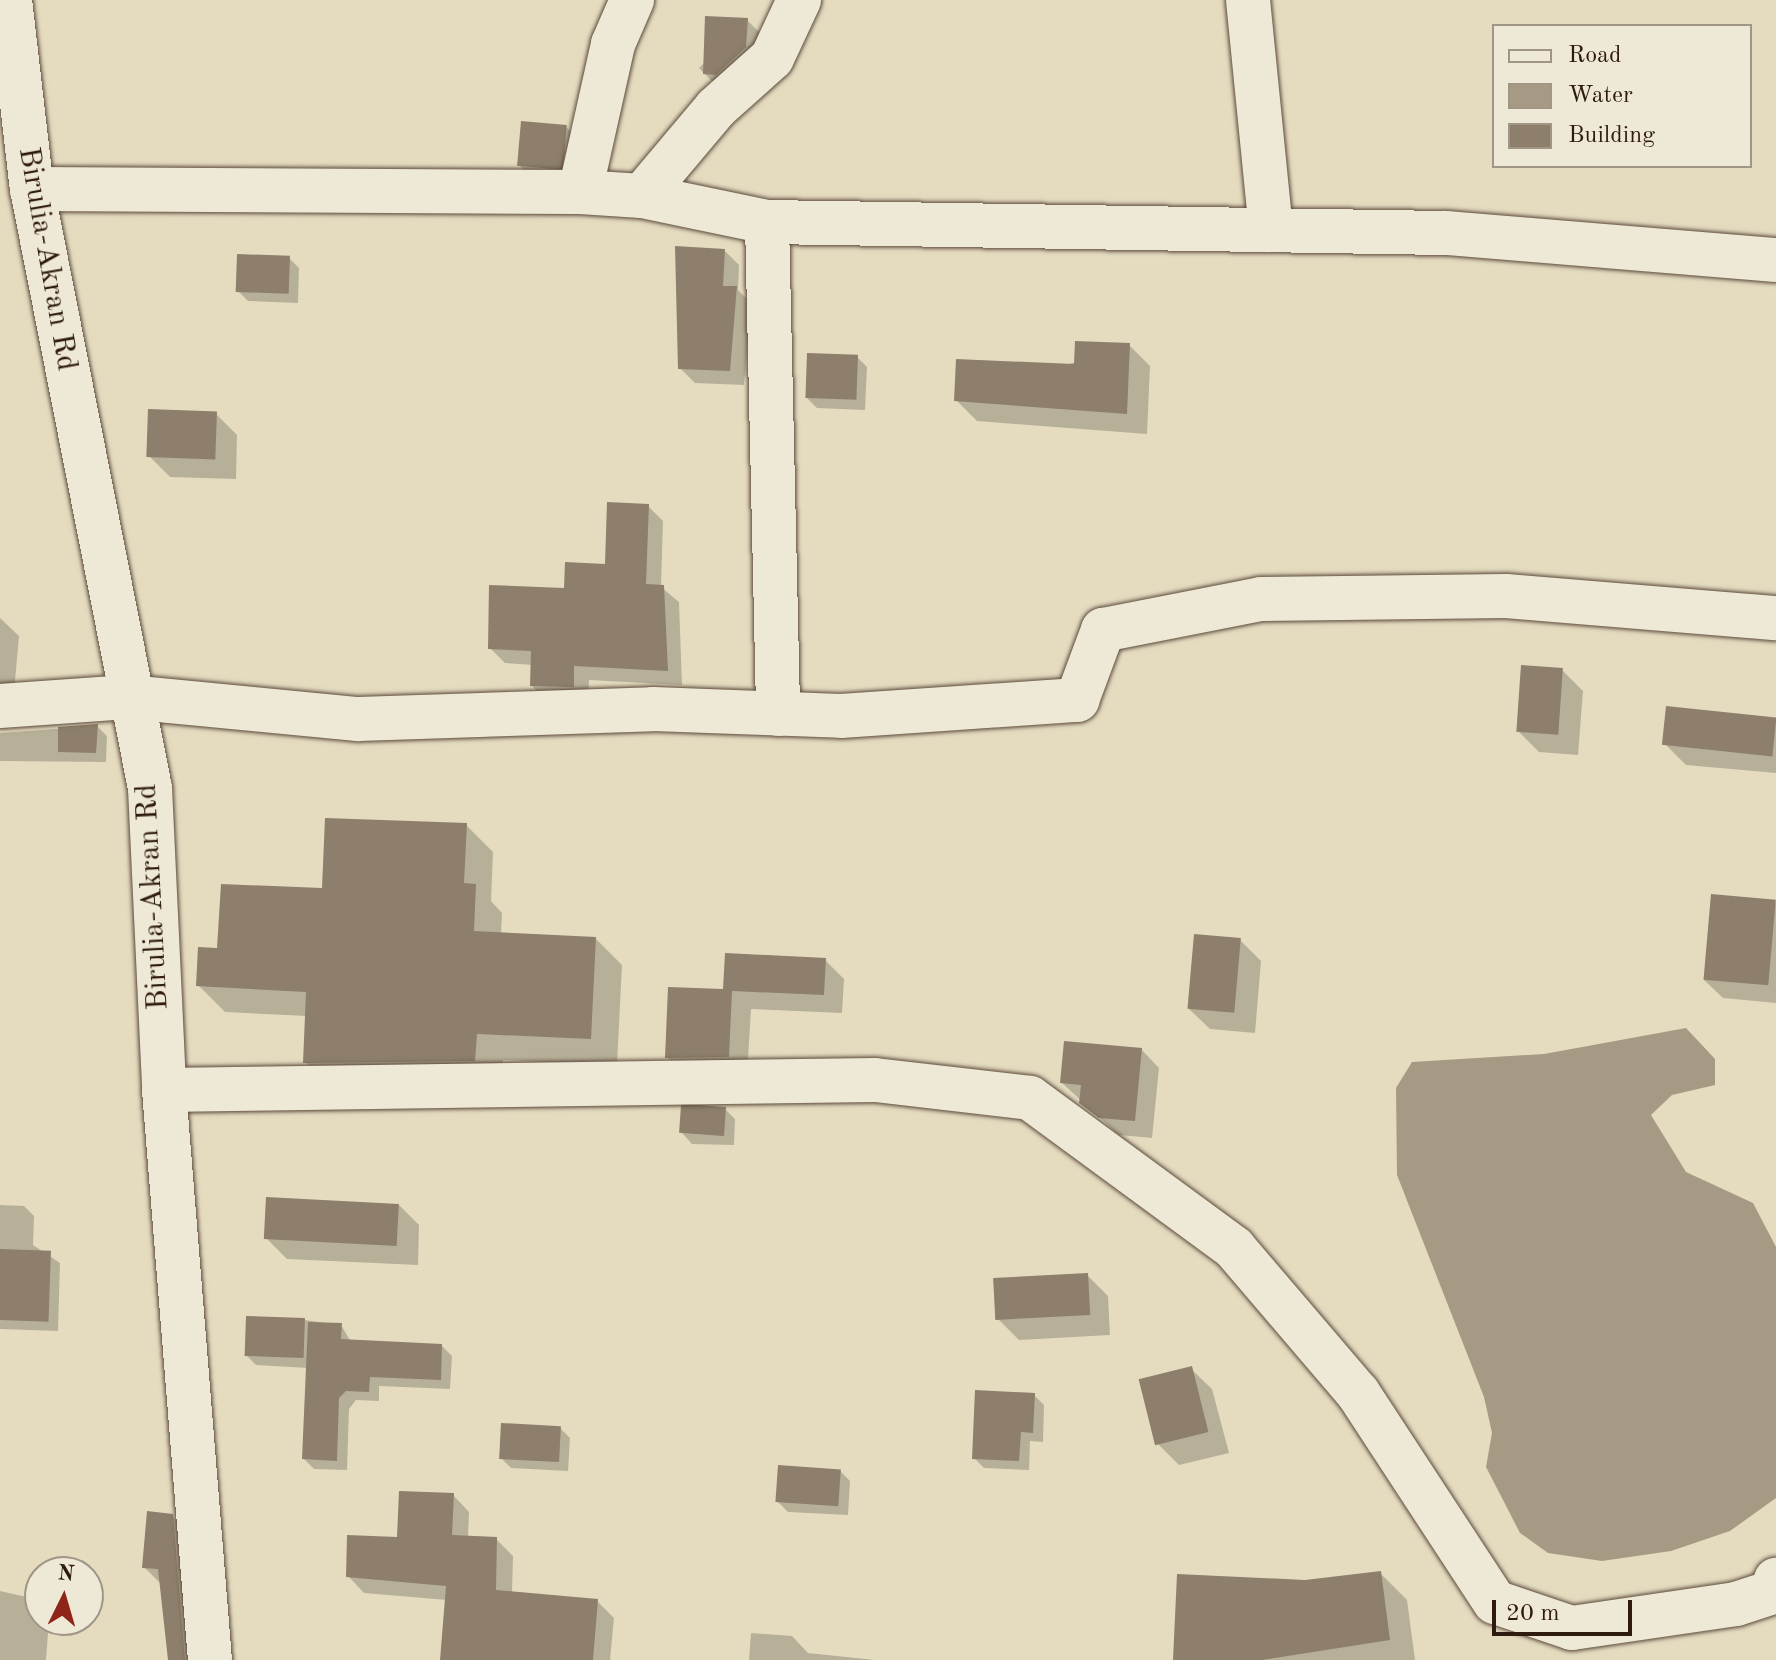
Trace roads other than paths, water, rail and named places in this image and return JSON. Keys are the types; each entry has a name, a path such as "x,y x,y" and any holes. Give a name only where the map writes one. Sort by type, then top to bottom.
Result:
{"street":[{"name":"Birulia-Akran Rd","path":"10,0 32,189 128,697 150,788 164,1090 210,1660"},
{"path":"580,192 613,44 632,0"},
{"path":"642,196 716,108 772,58 799,0"},
{"path":"1248,0 1271,230"},
{"path":"32,189 580,192 642,196 767,222 1446,233 1776,260"},
{"path":"767,222 778,714"},
{"path":"0,706 128,697 358,719 653,709 778,714 1077,700 1103,630 1261,599 1506,596 1776,618"},
{"path":"164,1090 875,1080 1030,1098 1234,1248 1358,1393 1495,1602 1572,1628 1736,1604 1772,1592 1776,1580"}],"water":[{"path":"1686,1028 1715,1059 1715,1085 1672,1095 1651,1115 1686,1172 1753,1203 1776,1247 1776,1498 1730,1531 1671,1551 1602,1561 1548,1553 1520,1533 1486,1467 1492,1433 1484,1397 1397,1175 1396,1088 1412,1062 1544,1054"}]}
